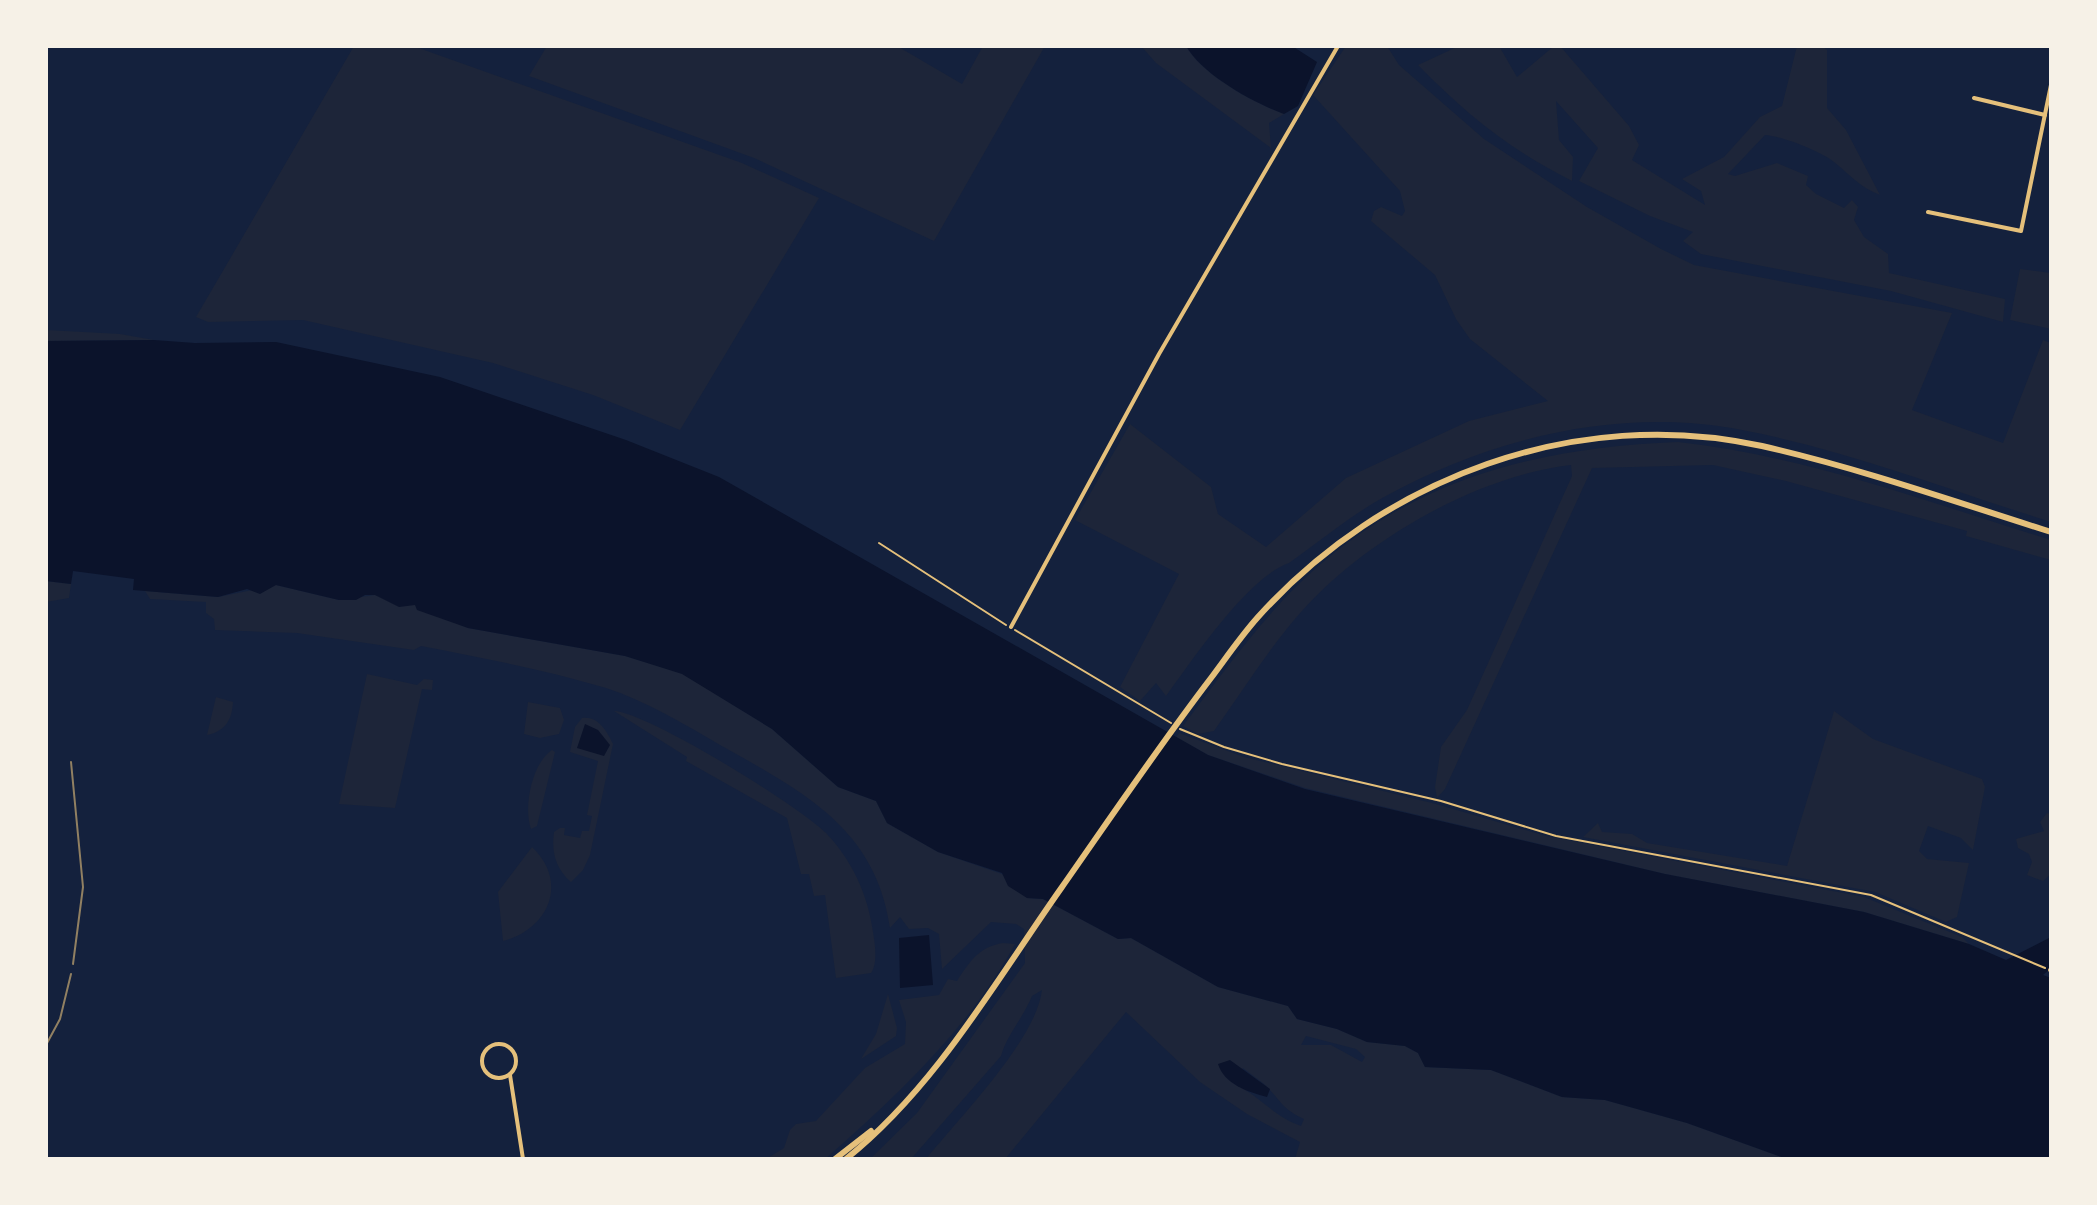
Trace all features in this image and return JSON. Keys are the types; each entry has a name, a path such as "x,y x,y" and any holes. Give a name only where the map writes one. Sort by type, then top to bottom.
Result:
{"main road":[{"path":"849,1157 884,1123 949,1047 1183,715 1258,617 1336,543 1375,516 1453,475 1490,460 1549,446 1663,435 1760,445 2051,532"},
{"path":"835,1159 884,1123"}],"street":[{"path":"1011,627 1159,354 1338,46"},
{"path":"1928,212 2021,231 2051,85"},
{"path":"1974,98 2045,115"},
{"path":"510,1075 501,1078 485,1071 482,1063 489,1047 506,1045 513,1050 515,1068 510,1075 523,1159"}],"path":[{"path":"879,543 1011,627 1185,731 1224,747 1441,801 1556,836 1871,895 2051,970"}],"shaded area":[{"path":"354,46 413,46 742,163 819,198 680,430 593,395 493,363 303,320 208,322 196,317"},
{"path":"547,46 897,46 962,84 983,46 1045,46 934,241 754,158 529,76"},
{"path":"1141,46 1186,46 1216,77 1284,114 1269,123 1271,148 1156,63"},
{"path":"1186,46 1292,46 1317,62 1298,106 1284,114 1216,77"},
{"path":"1346,46 1387,46 1399,65 1484,139 1587,207 1694,265 1952,313 1912,410 2003,443 2043,340 2051,343 2051,522 1859,459 1742,430 1650,422 1557,432 1468,458 1425,476 1359,512 1256,584 1222,621 1166,696 1156,683 1140,701 1120,687 1179,574 1075,520 1130,424 1211,487 1218,514 1266,547 1346,478 1469,421 1548,401 1470,339 1456,319 1435,275 1371,221 1374,211 1381,207 1402,216 1405,211 1400,191 1313,95"},
{"path":"1459,46 1499,46 1517,77 1554,46 1560,46 1629,126 1639,145 1632,160 1705,205 1701,191 1682,179 1724,157 1760,117 1782,106 1797,46 1822,46 1827,50 1827,108 1846,130 1880,195 1861,185 1821,154 1791,141 1765,135 1728,174 1735,176 1777,163 1808,176 1806,185 1816,194 1844,208 1852,200 1858,207 1854,220 1864,237 1888,254 1889,273 2005,299 2003,322 1891,291 1701,254 1683,241 1693,232 1650,216 1579,181 1598,148 1556,101 1559,140 1573,157 1572,181 1490,130 1418,65"},
{"path":"2020,269 2051,273 2051,329 2010,320"},
{"path":"46,330 120,334 154,340 46,341"},
{"path":"46,341 276,342 440,377 626,440 719,477 1208,755 1305,789 1665,874 1864,912 1969,944 2006,960 2051,937 2051,968 2043,975 2051,978 2051,1159 1787,1159 1687,1123 1605,1100 1562,1097 1491,1070 1425,1067 1418,1053 1405,1046 1367,1042 1337,1029 1297,1019 1288,1006 1218,987 1131,938 1118,939 1043,899 1027,898 1008,886 1002,873 938,852 887,823 876,801 838,787 772,729 682,674 625,656 468,628 417,610 415,605 399,607 375,595 339,600 276,585 260,594 247,589 218,597 133,590 134,579 73,571 71,584 46,581"},
{"path":"1678,442 1773,458 1913,496 2051,540 2051,560 1966,536 1967,531 1786,481 1713,465 1592,468 1445,789 1437,798 1435,787 1441,747 1467,710 1572,476 1571,465 1498,483 1460,498 1389,537 1356,561 1301,612 1214,731 1198,734 1183,726 1261,625 1315,569 1360,534 1408,505 1457,483 1509,466 1619,446"},
{"path":"46,581 71,584 69,598 46,602"},
{"path":"276,585 339,600 375,595 415,605 468,628 625,656 682,673 772,729 838,787 876,801 887,823 938,852 1002,874 1027,898 1043,899 1118,939 1131,938 1218,987 1288,1006 1297,1019 1337,1029 1367,1042 1405,1046 1418,1053 1425,1067 1491,1070 1562,1097 1605,1100 1687,1123 1787,1159 1295,1159 1300,1142 1247,1114 1200,1082 1126,1012 1005,1159 926,1159 1011,1055 1037,1010 1042,990 1032,996 1001,1056 911,1159 870,1159 917,1113 1025,963 1024,929 1016,924 991,922 942,969 939,934 928,928 909,929 900,917 890,928 882,893 869,863 830,816 778,778 621,693 537,670 421,646 414,650 297,633 215,630 214,619 206,613 206,602 150,599 145,591 218,597","holes":["1306,1036 1356,1049 1365,1057 1362,1062 1331,1045 1301,1045","1243,1068 1288,1109 1304,1119 1301,1126 1234,1084"]},
{"path":"367,674 417,685 424,679 433,680 432,690 422,689 395,808 339,804"},
{"path":"216,697 233,702 231,714 223,727 207,735"},
{"path":"528,702 560,708 564,720 559,734 540,738 524,734"},
{"path":"614,711 632,715 689,743 787,803 826,833 851,866 867,905 875,948 875,964 871,973 836,978 825,895 814,896 809,874 801,874 787,818 686,761 687,757"},
{"path":"1834,711 1873,739 1982,779 1985,787 1973,850 1961,838 1928,826 1919,851 1927,859 1969,863 1957,917 1946,922 1875,892 1583,837 1598,823 1602,832 1632,834 1647,843 1787,866"},
{"path":"582,718 597,722 613,744 590,855 583,870 571,882 558,866 553,839 554,832 560,828 565,828 564,835 580,838 582,831 589,831 592,816 587,815 598,761 570,752 575,727"},
{"path":"585,724 598,730 610,745 604,756 577,748"},
{"path":"1179,733 1244,757 1436,804 1546,836 1864,897 1962,937 1969,944 1864,912 1665,874 1305,788 1208,755 1176,737"},
{"path":"552,750 555,752 537,826 531,829 528,809 531,786 539,765"},
{"path":"2047,813 2051,814 2051,874 2043,881 2027,875 2032,862 2029,854 2018,848 2016,839 2044,831 2040,822"},
{"path":"532,847 550,875 549,903 532,926 503,941 498,892"},
{"path":"929,935 933,985 900,988 899,938"},
{"path":"1003,943 1015,944 997,975 954,1032 905,1085 852,1135 825,1159 766,1159 784,1148 790,1130 796,1124 816,1121 865,1068 905,1044 906,1022 899,1000 939,995 948,979 957,981 981,952"},
{"path":"888,994 897,1028 896,1036 861,1059 876,1034"},
{"path":"1230,1060 1270,1089 1267,1097 1245,1090 1226,1077 1218,1064"}],"railway":[{"path":"71,762 83,887 73,964"},
{"path":"46,1045 60,1019 71,974"}]}
